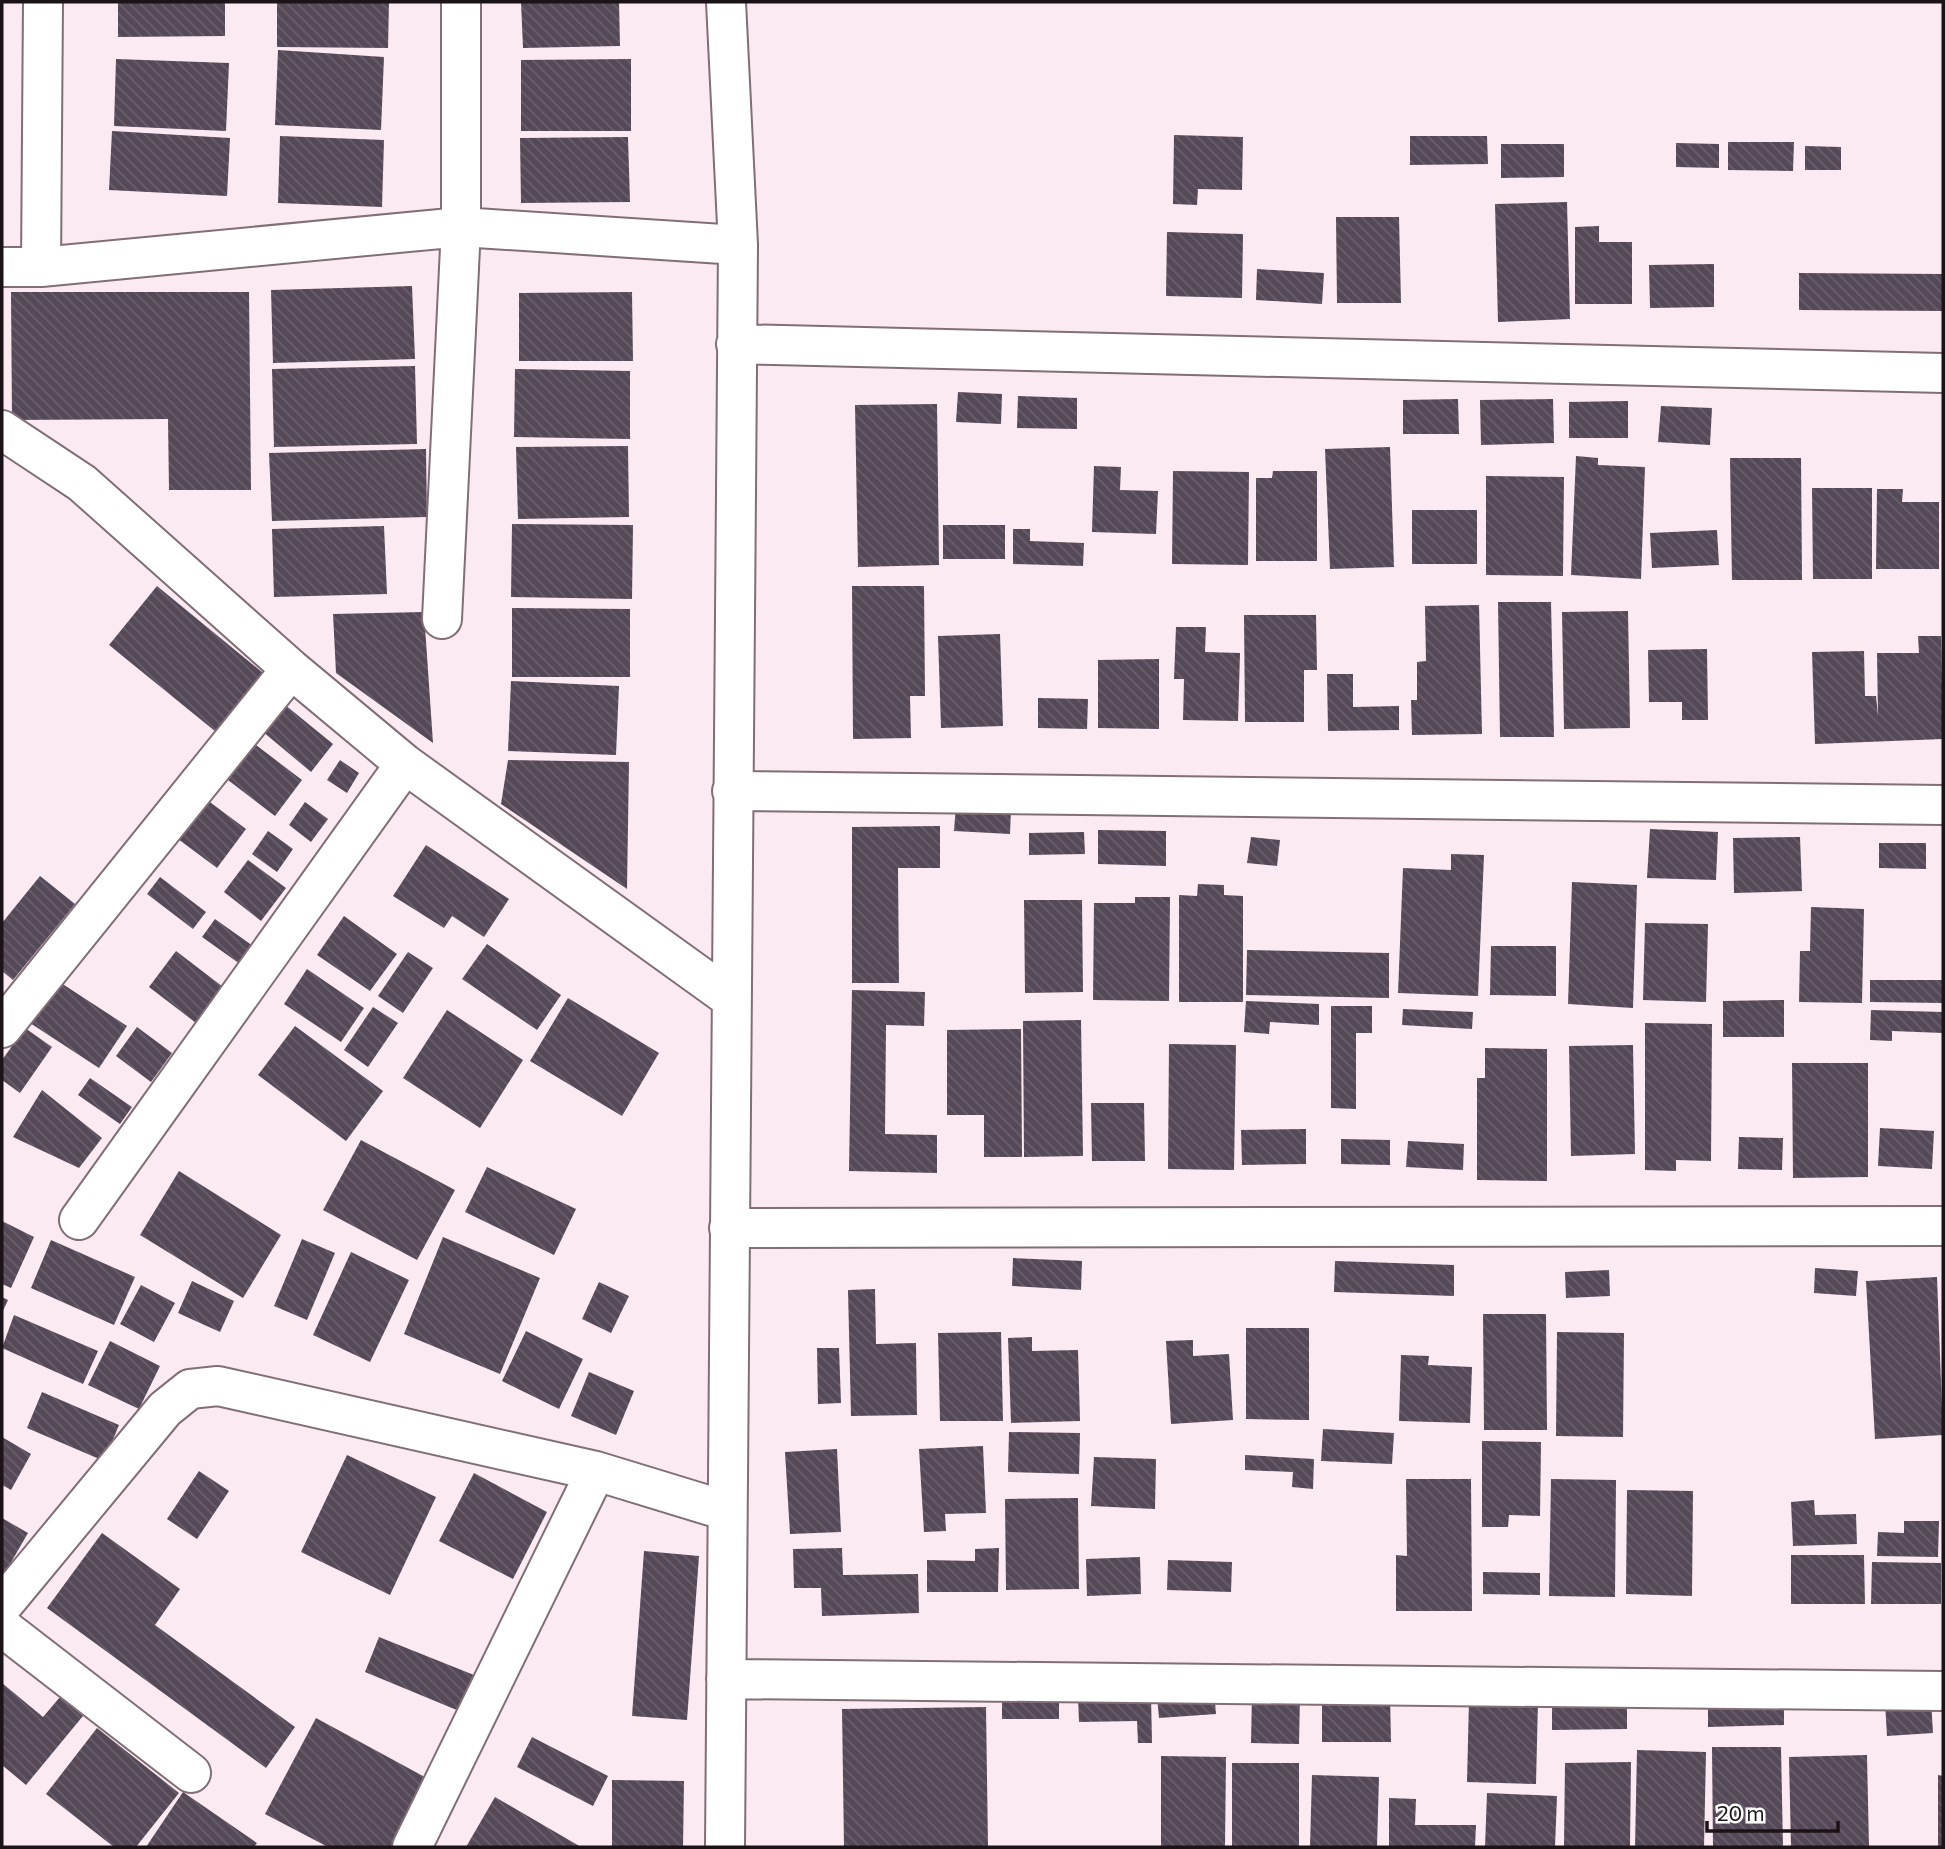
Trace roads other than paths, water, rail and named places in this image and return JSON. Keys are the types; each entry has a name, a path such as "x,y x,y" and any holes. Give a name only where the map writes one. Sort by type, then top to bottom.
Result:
{"street":[{"path":"41,267 43,2"},
{"path":"442,619 461,227 461,2"},
{"path":"725,1847 738,245 726,2"},
{"path":"2,267 41,267 461,227 738,245"},
{"path":"736,344 1943,373"},
{"path":"2,430 82,483 291,669 405,764 730,998"},
{"path":"2,1028 291,669"},
{"path":"79,1220 405,764"},
{"path":"732,791 1943,805"},
{"path":"729,1228 1943,1226"},
{"path":"2,1606 165,1409 190,1389 218,1386 596,1471 727,1511"},
{"path":"412,1847 596,1471"},
{"path":"2,1627 191,1773"},
{"path":"726,1679 1943,1691"}]}
